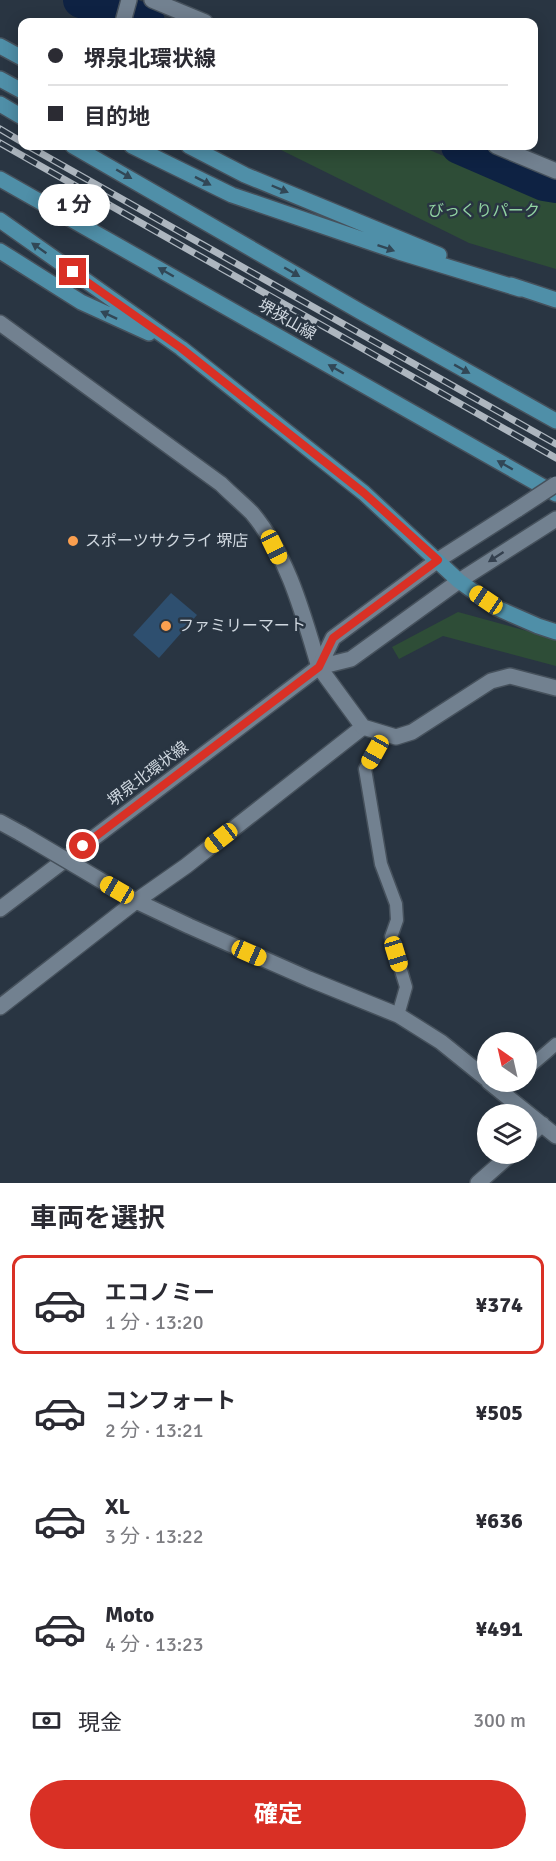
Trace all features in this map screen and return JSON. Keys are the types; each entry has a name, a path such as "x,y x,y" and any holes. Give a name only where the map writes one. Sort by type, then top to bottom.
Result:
{"main road":[{"path":"0,46 18,56"},
{"path":"0,79 18,89"},
{"path":"0,104 18,115"},
{"path":"80,150 556,421"},
{"path":"140,150 232,195 399,252 556,300"},
{"path":"197,150 244,174 520,289"},
{"name":"堺狭山線","path":"0,179 556,494"},
{"path":"0,220 181,348 364,493 459,581 497,608 556,632"},
{"path":"0,251 81,302 181,348"}],"street":[{"path":"124,18 129,0"},
{"path":"152,0 195,18"},
{"path":"506,150 556,171"},
{"path":"0,323 205,471 252,514 274,547 299,599 319,667 363,727 396,737 412,732 491,681 510,675 556,688"},
{"name":"堺泉北環状線","path":"319,667 333,638 438,560 556,484"},
{"name":"堺泉北環状線","path":"0,909 319,667 351,660 459,581 551,522"},
{"path":"0,1007 186,866 363,727"},
{"path":"0,822 136,902 309,979 398,1015 441,1042 477,1072"},
{"path":"501,1092 556,1136"},
{"path":"537,1129 542,1125"},
{"path":"478,1183 499,1164"}],"lane":[{"path":"385,735 365,770 381,864 396,904 397,920 391,937 406,987 398,1015"},
{"path":"537,1060 556,1044"}],"green space":[{"name":"びっくりパーク","path":"281,150 430,150 518,187 552,199 556,198 556,269 469,243"},
{"path":"458,612 556,639 556,666 443,636 399,659 392,647"}],"building":[{"path":"171,593 197,615 159,658 133,635"}],"waterway":[{"path":"81,0 135,18"},
{"path":"468,150 544,183 556,185"}],"railway":[{"path":"0,129 18,140"},
{"path":"0,143 556,458"},
{"path":"35,150 556,444"}],"place":[{"name":"スポーツサクライ 堺店","path":"73,541"},
{"name":"ファミリーマート","path":"166,626"}],"route":[{"path":"73,272 181,348 364,493 438,560 333,638 319,667 83,846"}]}
